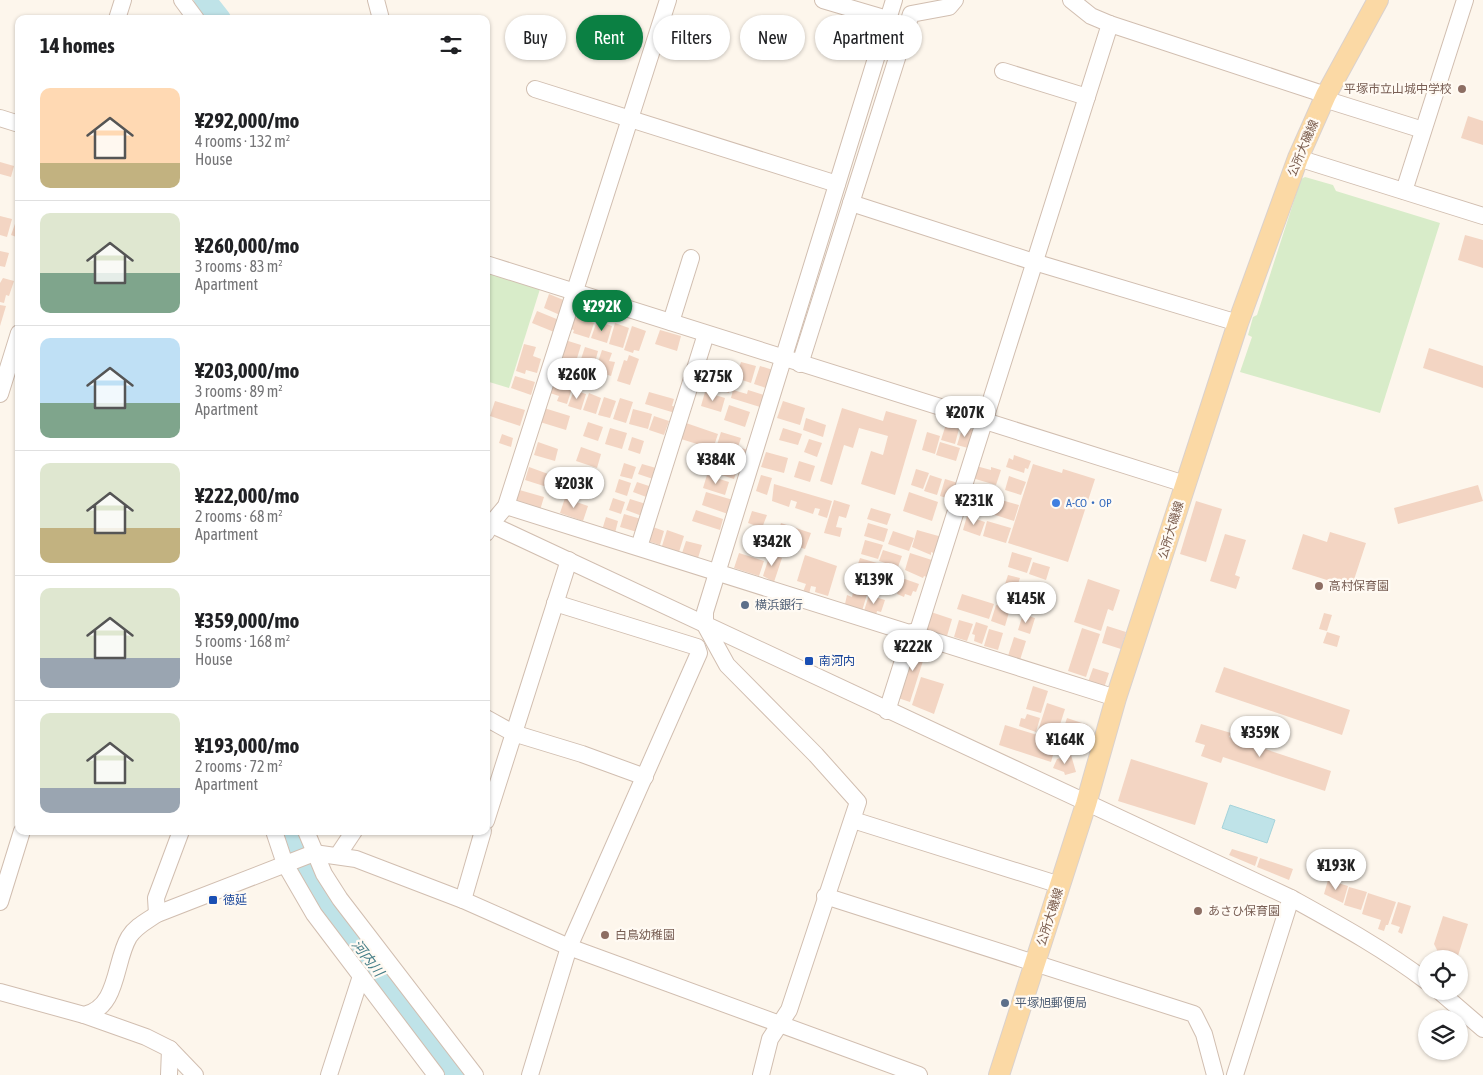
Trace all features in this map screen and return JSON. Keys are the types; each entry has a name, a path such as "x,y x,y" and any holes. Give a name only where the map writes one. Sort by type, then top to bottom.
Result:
{"main road":[{"name":"公所大磯線","path":"999,1075 1086,804 1116,698 1238,323 1298,158 1325,97 1378,0"}],"street":[{"path":"118,15 123,0"},
{"path":"182,0 193,15"},
{"path":"376,0 380,15"},
{"path":"490,524 506,506 574,292 632,119 668,0"},
{"path":"823,0 874,15"},
{"path":"888,15 894,0"},
{"path":"800,364 911,14 949,7 955,0"},
{"path":"1071,0 1091,16 1110,24 1424,130"},
{"path":"1404,191 1465,0"},
{"path":"887,711 984,422 1110,24"},
{"path":"761,1075 770,1039 789,1010 825,896 858,802 816,755 727,665 705,625 705,612 875,60"},
{"path":"1003,71 1087,97"},
{"path":"535,89 838,184"},
{"path":"0,118 15,123"},
{"path":"1298,158 1483,216"},
{"path":"851,203 1034,262 1238,323"},
{"path":"671,322 691,258"},
{"path":"490,265 1185,484"},
{"path":"639,547 706,334"},
{"path":"0,394 15,346"},
{"path":"506,506 1116,698"},
{"path":"490,527 569,560 887,711 1291,898 1355,933 1418,975"},
{"path":"490,808 569,560"},
{"path":"530,1075 569,947 698,653 697,647 555,603"},
{"path":"490,720 513,733 582,754 645,777"},
{"path":"853,820 1060,885"},
{"path":"0,902 21,835"},
{"path":"157,914 156,898 180,835"},
{"path":"276,835 287,863 314,914 436,1075"},
{"path":"307,835 312,854 357,923 475,1075"},
{"path":"338,855 351,835"},
{"path":"463,900 482,835"},
{"path":"84,1015 95,1012 102,1007 107,1000 129,937 138,926 157,914 312,854 338,855 356,859 463,900 569,947 919,1075"},
{"path":"825,896 1194,1014 1204,1034 1215,1075"},
{"path":"1235,1075 1291,898"},
{"path":"329,1075 361,976"},
{"path":"0,992 84,1015 146,1037 170,1049 195,1075"},
{"path":"1450,1000 1483,1028"},
{"path":"169,1075 170,1049"}],"green space":[{"path":"1305,177 1333,185 1336,191 1440,223 1380,413 1240,372 1252,337 1248,335 1253,317 1257,315 1301,179"},
{"path":"490,273 540,289 509,388 490,382"}],"water":[{"path":"1230,805 1275,820 1267,843 1222,828"}],"building":[{"path":"1468,116 1483,121 1483,145 1461,138"},
{"path":"0,162 14,166 11,177 0,174"},
{"path":"0,216 12,219 7,237 0,235"},
{"path":"15,224 15,236 11,235"},
{"path":"1465,235 1483,240 1483,268 1458,260"},
{"path":"0,251 9,253 5,267 0,266"},
{"path":"3,278 14,281 9,296 6,295 4,303 0,302 0,283"},
{"path":"549,294 566,301 560,315 544,308"},
{"path":"0,305 6,306 0,326"},
{"path":"537,311 559,320 554,332 532,323"},
{"path":"572,316 594,323 589,338 573,333 574,330 568,328"},
{"path":"597,321 612,326 607,343 591,338"},
{"path":"615,323 629,328 623,348 609,344"},
{"path":"632,326 646,331 639,351 634,350 633,353 624,350"},
{"path":"660,330 681,336 677,351 655,344"},
{"path":"565,340 581,345 575,365 559,360"},
{"path":"524,344 536,347 533,356 541,359 537,373 526,370 525,374 516,371"},
{"path":"585,347 598,351 593,370 586,368 587,364 580,362"},
{"path":"1429,348 1483,366 1483,388 1423,368"},
{"path":"602,350 612,353 609,361 615,362 611,376 595,371"},
{"path":"629,355 639,359 630,385 617,381 624,360 627,361"},
{"path":"741,362 756,366 751,383 736,378"},
{"path":"760,366 773,370 766,388 754,384"},
{"path":"716,371 734,376 729,393 711,387"},
{"path":"515,376 535,382 531,395 511,388"},
{"path":"555,376 574,382 567,404 557,401 559,396 550,393"},
{"path":"574,390 586,394 581,410 568,406"},
{"path":"733,390 747,394 748,390 764,395 760,407 731,398"},
{"path":"649,392 674,399 672,406 678,407 675,413 645,404"},
{"path":"705,392 725,398 721,412 701,406"},
{"path":"589,393 601,398 596,414 583,410"},
{"path":"604,397 616,401 610,418 598,415"},
{"path":"620,398 633,402 626,423 613,419"},
{"path":"495,401 525,410 520,426 490,416"},
{"path":"783,401 805,408 800,425 777,418"},
{"path":"729,405 750,412 745,427 724,420"},
{"path":"544,408 570,416 566,430 540,422"},
{"path":"842,408 883,421 886,411 917,420 895,495 861,484 871,451 883,455 888,436 859,428 853,448 844,445 832,485 820,481"},
{"path":"633,409 652,414 648,429 629,424"},
{"path":"654,416 669,421 664,435 649,430"},
{"path":"806,418 826,425 823,437 803,430"},
{"path":"947,421 955,423 954,428 959,429 955,444 941,440"},
{"path":"588,422 603,427 598,441 583,436"},
{"path":"686,423 718,434 713,449 681,439"},
{"path":"610,428 627,433 622,449 605,444"},
{"path":"783,428 802,434 798,445 779,440"},
{"path":"966,428 974,430 968,448 957,445 962,429 965,431"},
{"path":"721,432 741,438 738,447 748,450 746,458 716,448"},
{"path":"927,432 940,436 935,454 922,450"},
{"path":"502,434 513,438 511,447 499,443"},
{"path":"632,437 644,441 640,454 628,450"},
{"path":"809,439 822,443 817,457 804,452"},
{"path":"538,442 558,449 555,461 534,455"},
{"path":"940,442 960,448 956,461 936,455"},
{"path":"581,447 601,454 597,468 576,461"},
{"path":"766,452 788,458 784,473 761,467"},
{"path":"1014,455 1031,461 1028,469 1025,468 1024,473 1006,467 1009,458 1013,460"},
{"path":"713,458 735,465 733,472 736,473 734,479 709,471"},
{"path":"799,461 815,466 810,482 794,477"},
{"path":"624,463 636,467 632,479 620,476"},
{"path":"642,464 656,468 653,479 638,474"},
{"path":"1033,464 1062,473 1063,469 1095,479 1068,562 1008,543"},
{"path":"976,466 991,470 991,467 1001,470 996,485 972,478"},
{"path":"529,467 551,475 547,487 525,480"},
{"path":"916,469 929,473 923,489 911,485"},
{"path":"555,470 569,474 562,498 548,494"},
{"path":"573,471 597,479 592,494 568,486"},
{"path":"707,475 729,482 725,495 703,488"},
{"path":"761,475 772,478 767,495 756,491"},
{"path":"930,475 942,479 937,495 924,491"},
{"path":"1009,476 1026,482 1021,495 1005,490"},
{"path":"619,479 631,483 627,496 615,492"},
{"path":"945,479 958,483 953,500 940,496"},
{"path":"637,482 652,487 649,498 633,492"},
{"path":"774,484 832,501 827,518 818,515 820,509 815,508 813,514 795,508 797,502 791,500 789,507 772,501"},
{"path":"1478,485 1483,501 1398,524 1394,508"},
{"path":"516,489 544,497 540,510 513,502"},
{"path":"706,492 733,500 728,514 702,505"},
{"path":"909,492 938,502 932,521 903,511"},
{"path":"973,494 991,499 987,512 969,507"},
{"path":"565,498 588,506 583,521 560,513"},
{"path":"613,498 625,502 621,514 609,510"},
{"path":"994,498 1019,505 1014,521 989,513"},
{"path":"630,499 646,504 642,516 626,510"},
{"path":"834,500 850,505 846,518 839,516 836,527 842,528 840,537 824,533"},
{"path":"1196,501 1222,509 1206,562 1180,554"},
{"path":"871,508 891,514 887,525 867,519"},
{"path":"696,510 723,519 720,530 692,521"},
{"path":"752,511 767,515 762,528 748,523"},
{"path":"624,514 641,519 637,532 620,527"},
{"path":"967,516 985,522 980,536 963,530"},
{"path":"606,517 618,521 615,533 602,530"},
{"path":"987,521 1011,528 1006,543 983,536"},
{"path":"781,523 811,533 805,549 776,540"},
{"path":"868,523 888,529 884,542 864,536"},
{"path":"653,527 664,531 660,545 648,541"},
{"path":"667,530 684,536 679,552 662,546"},
{"path":"917,530 942,537 936,554 931,552 931,555 912,547"},
{"path":"893,531 914,538 909,551 888,544"},
{"path":"1330,532 1366,543 1350,592 1329,585 1330,581 1292,569 1303,534 1327,542"},
{"path":"1225,534 1246,540 1235,575 1240,577 1236,589 1210,581"},
{"path":"865,540 883,545 878,559 861,554"},
{"path":"686,541 702,545 698,558 682,553"},
{"path":"883,550 902,556 898,567 879,561"},
{"path":"1012,552 1032,558 1027,573 1008,567"},
{"path":"739,553 764,561 759,576 734,568"},
{"path":"910,553 935,561 929,578 924,576 923,578 905,570"},
{"path":"770,554 782,558 774,582 763,576"},
{"path":"805,555 837,566 828,596 815,592 816,587 811,586 809,594 803,592 806,584 797,581"},
{"path":"860,558 877,563 873,576 856,570"},
{"path":"1033,562 1050,567 1046,580 1029,574"},
{"path":"876,570 889,574 885,589 872,585"},
{"path":"1008,575 1020,578 1015,593 1003,590"},
{"path":"857,577 871,581 862,611 845,604 847,595 852,597"},
{"path":"902,578 919,584 916,592 913,591 911,596 905,594 904,597 897,594"},
{"path":"1088,579 1120,590 1113,611 1108,609 1101,631 1074,622"},
{"path":"1030,584 1043,588 1039,602 1026,598"},
{"path":"962,594 994,604 989,619 957,609"},
{"path":"869,595 885,600 881,612 877,611 876,615 864,611"},
{"path":"996,605 1010,609 1005,626 991,621"},
{"path":"931,612 952,619 947,636 925,629"},
{"path":"1324,613 1332,615 1327,631 1319,629"},
{"path":"1023,614 1035,618 1030,634 1018,630"},
{"path":"959,620 973,624 967,641 954,637"},
{"path":"976,622 988,626 982,644 974,641 975,635 972,634"},
{"path":"1107,626 1126,632 1121,649 1102,643"},
{"path":"1082,628 1100,634 1086,677 1068,671"},
{"path":"989,629 1003,633 998,650 984,646"},
{"path":"1327,632 1340,636 1337,647 1323,643"},
{"path":"1014,637 1026,641 1020,660 1008,656"},
{"path":"916,642 928,645 910,702 898,698"},
{"path":"1224,667 1350,710 1342,735 1215,692"},
{"path":"1093,668 1109,673 1104,688 1088,682"},
{"path":"921,677 944,684 934,714 912,705"},
{"path":"1033,686 1048,691 1041,713 1026,709"},
{"path":"1047,703 1065,709 1056,737 1038,731"},
{"path":"1027,714 1040,718 1036,732 1019,726 1021,718 1025,719"},
{"path":"1067,718 1088,725 1082,746 1060,739"},
{"path":"1201,724 1231,733 1229,737 1331,771 1325,791 1223,757 1221,763 1201,756 1205,745 1195,742"},
{"path":"1005,725 1057,741 1051,762 999,745"},
{"path":"1071,755 1076,772 1065,775 1064,772 1053,768 1057,759"},
{"path":"1131,759 1208,783 1195,825 1118,801"},
{"path":"1232,849 1258,857 1255,866 1229,855"},
{"path":"1260,858 1293,869 1289,880 1257,867"},
{"path":"1328,880 1348,886 1343,903 1324,894"},
{"path":"1349,887 1367,892 1361,910 1344,905"},
{"path":"1368,893 1396,902 1384,931 1378,929 1381,920 1362,914"},
{"path":"1398,902 1411,906 1402,934 1398,932 1400,927 1391,924"},
{"path":"1443,916 1468,924 1460,950 1437,950 1434,944"}],"waterway":[{"name":"河内川","path":"205,0 217,15"},
{"name":"河内川","path":"294,835 309,871 328,906 458,1075"}],"place":[{"name":"平塚市立山城中学校","path":"1462,89"},
{"name":"A-CO・OP","path":"1056,503"},
{"name":"高村保育園","path":"1319,586"},
{"name":"横浜銀行","path":"745,605"},
{"name":"南河内","path":"809,661"},
{"name":"徳延","path":"213,900"},
{"name":"あさひ保育園","path":"1198,911"},
{"name":"白鳥幼稚園","path":"605,935"},
{"name":"平塚旭郵便局","path":"1005,1003"}]}
